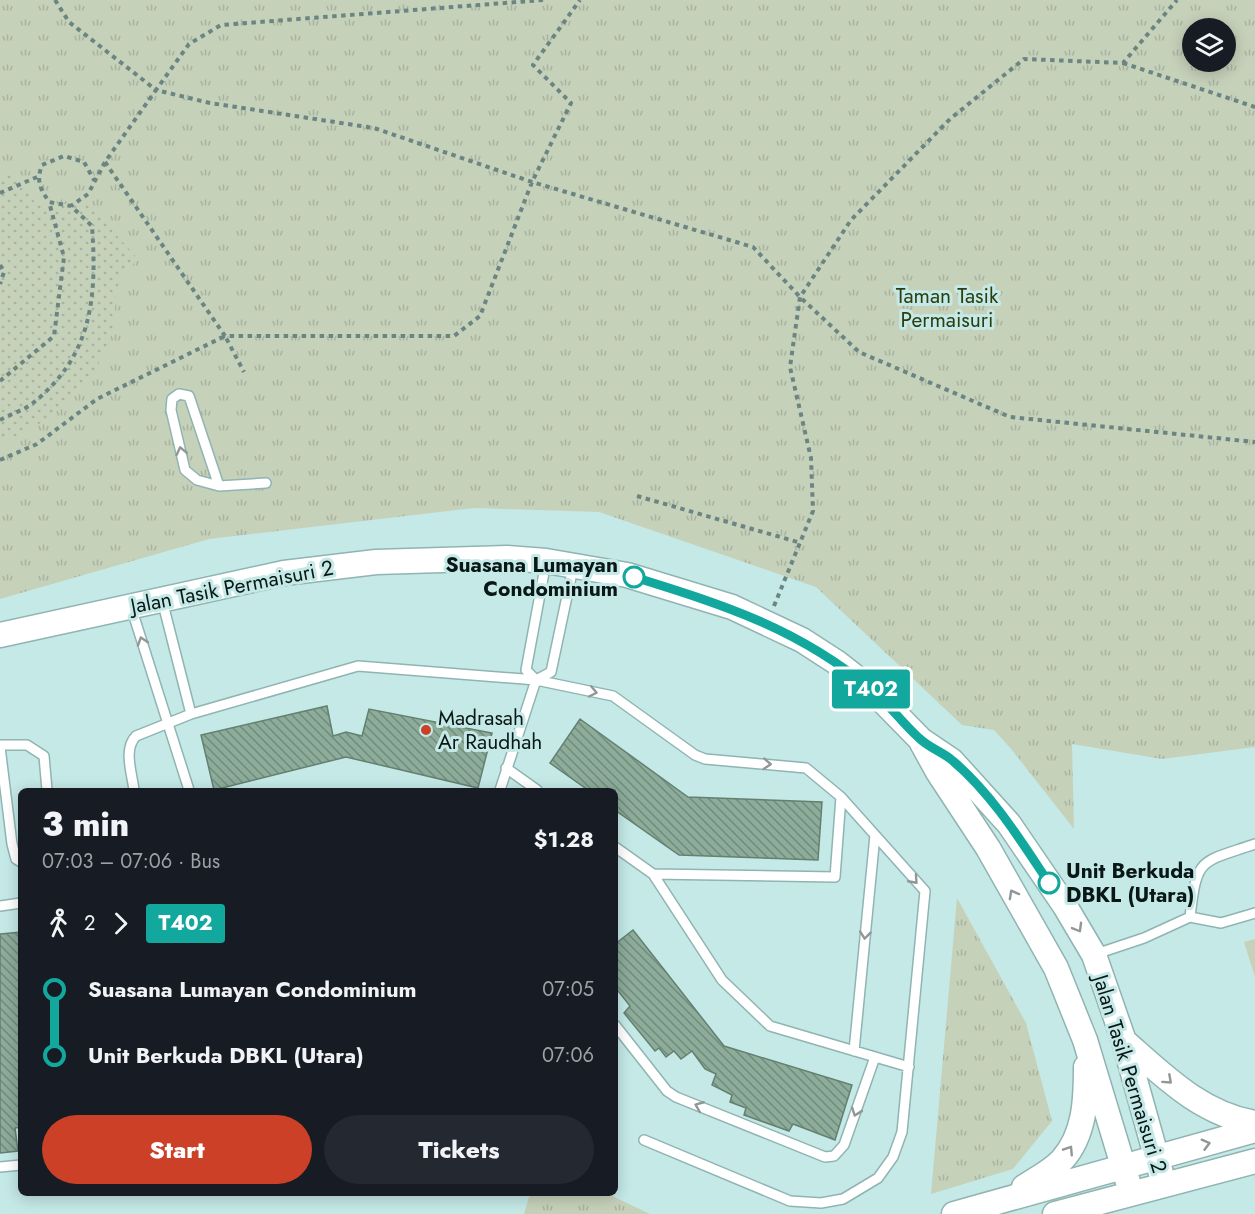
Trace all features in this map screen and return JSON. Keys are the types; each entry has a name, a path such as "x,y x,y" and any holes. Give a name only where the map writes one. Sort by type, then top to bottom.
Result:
{"street":[{"name":"Jalan Tasik Permaisuri 2","path":"0,636 284,573 376,562 507,558 546,561 627,575 732,607 767,623 802,640 836,662 873,691 921,740 952,761 1009,824 1065,906 1094,955 1124,1041 1164,1184"},
{"name":"Jalan Tasik Permaisuri 2","path":"921,740 938,772 988,848 1056,968 1085,1040 1131,1192"},
{"path":"1007,1198 1062,1161 1080,1129 1086,1093 1085,1040"},
{"path":"1124,1041 1178,1089 1231,1119 1255,1123"},
{"path":"954,1214 1255,1130"},
{"path":"1055,1214 1255,1161"}],"lane":[{"path":"219,486 189,396 179,394 172,399 171,410 185,470 197,480 219,486 266,483"},
{"path":"536,680 526,670 546,561"},
{"path":"501,788 536,680 550,672 574,565"},
{"path":"162,600 191,714"},
{"path":"131,607 188,788"},
{"path":"134,788 129,751 130,742 136,736 191,714 358,666 536,680 613,696 695,755 705,759 806,768 841,797 925,891 902,1132 893,1157 878,1178 843,1199 821,1203 790,1201 644,1140"},
{"path":"18,860 12,844 0,746 27,745 44,756 47,788"},
{"path":"506,768 534,788"},
{"path":"653,874 835,877 841,797"},
{"path":"854,1051 875,835"},
{"path":"1190,917 1194,883 1200,867 1211,860 1255,844"},
{"path":"618,849 653,874 722,980 770,1026 909,1067"},
{"path":"0,906 18,903"},
{"path":"1094,955 1144,938 1190,917 1221,923 1255,913"},
{"path":"618,1029 667,1091 676,1097 825,1157 834,1156 844,1145 874,1057"},
{"path":"0,1167 18,1165"}],"path":[{"path":"54,0 69,21 156,90 210,103 374,128 532,182 753,247 800,297 859,352 1010,417 1255,442"},
{"path":"71,206 88,195 105,162 189,44 221,25 543,0"},
{"path":"0,460 37,444 97,399 225,336 454,336 480,316 532,182 572,103 533,64 580,0"},
{"path":"1123,63 1177,0"},
{"path":"767,623 813,511 811,458 790,368 800,297 851,220 950,119 1024,59 1123,63 1255,107"},
{"path":"0,381 54,336 64,257 49,202 40,188 38,177 42,165 64,156 84,162 94,180"},
{"path":"105,162 225,336 244,372"},
{"path":"0,193 38,177"},
{"path":"0,420 32,404 65,371 89,322 95,270 92,226 71,206 49,202"},
{"path":"0,265 4,272 0,284"},
{"path":"637,496 801,543"}],"green space":[{"name":"Taman Tasik Permaisuri","path":"0,0 1255,0 1255,747 1162,759 1072,744 1074,829 994,730 962,725 816,587 599,512 474,508 209,539 0,599"},
{"path":"15,172 36,204 88,204 138,259 119,282 111,335 104,354 82,387 53,415 36,426 0,442 0,176"},
{"path":"957,898 1026,1023 1052,1121 1013,1169 931,1194"},
{"path":"1255,939 1255,977 1244,942"},
{"path":"529,1196 612,1196 650,1214 524,1214"}],"building":[{"path":"327,706 333,736 346,732 362,736 369,709 492,733 478,788 346,757 222,788 214,788 201,735"},
{"path":"580,719 688,797 822,802 818,860 679,855 618,812 618,788 585,788 550,763"},
{"path":"633,930 724,1046 852,1085 835,1140 793,1124 789,1131 744,1115 746,1108 730,1102 732,1095 712,1085 716,1074 705,1069 692,1051 681,1059 674,1051 666,1057 659,1048 655,1051 624,1013 630,1006 618,991 618,942"},
{"path":"18,932 18,1128 15,1128 18,1151 0,1153 0,934"}],"bus line":[{"name":"T402","path":"634,577 732,607 802,640 836,662 873,691 921,740 963,771 1009,824 1049,883"}],"place":[{"name":"Suasana Lumayan Condominium","path":"634,577"},
{"name":"Madrasah Ar Raudhah","path":"426,730"},
{"name":"Unit Berkuda DBKL (Utara)","path":"1049,883"}]}
